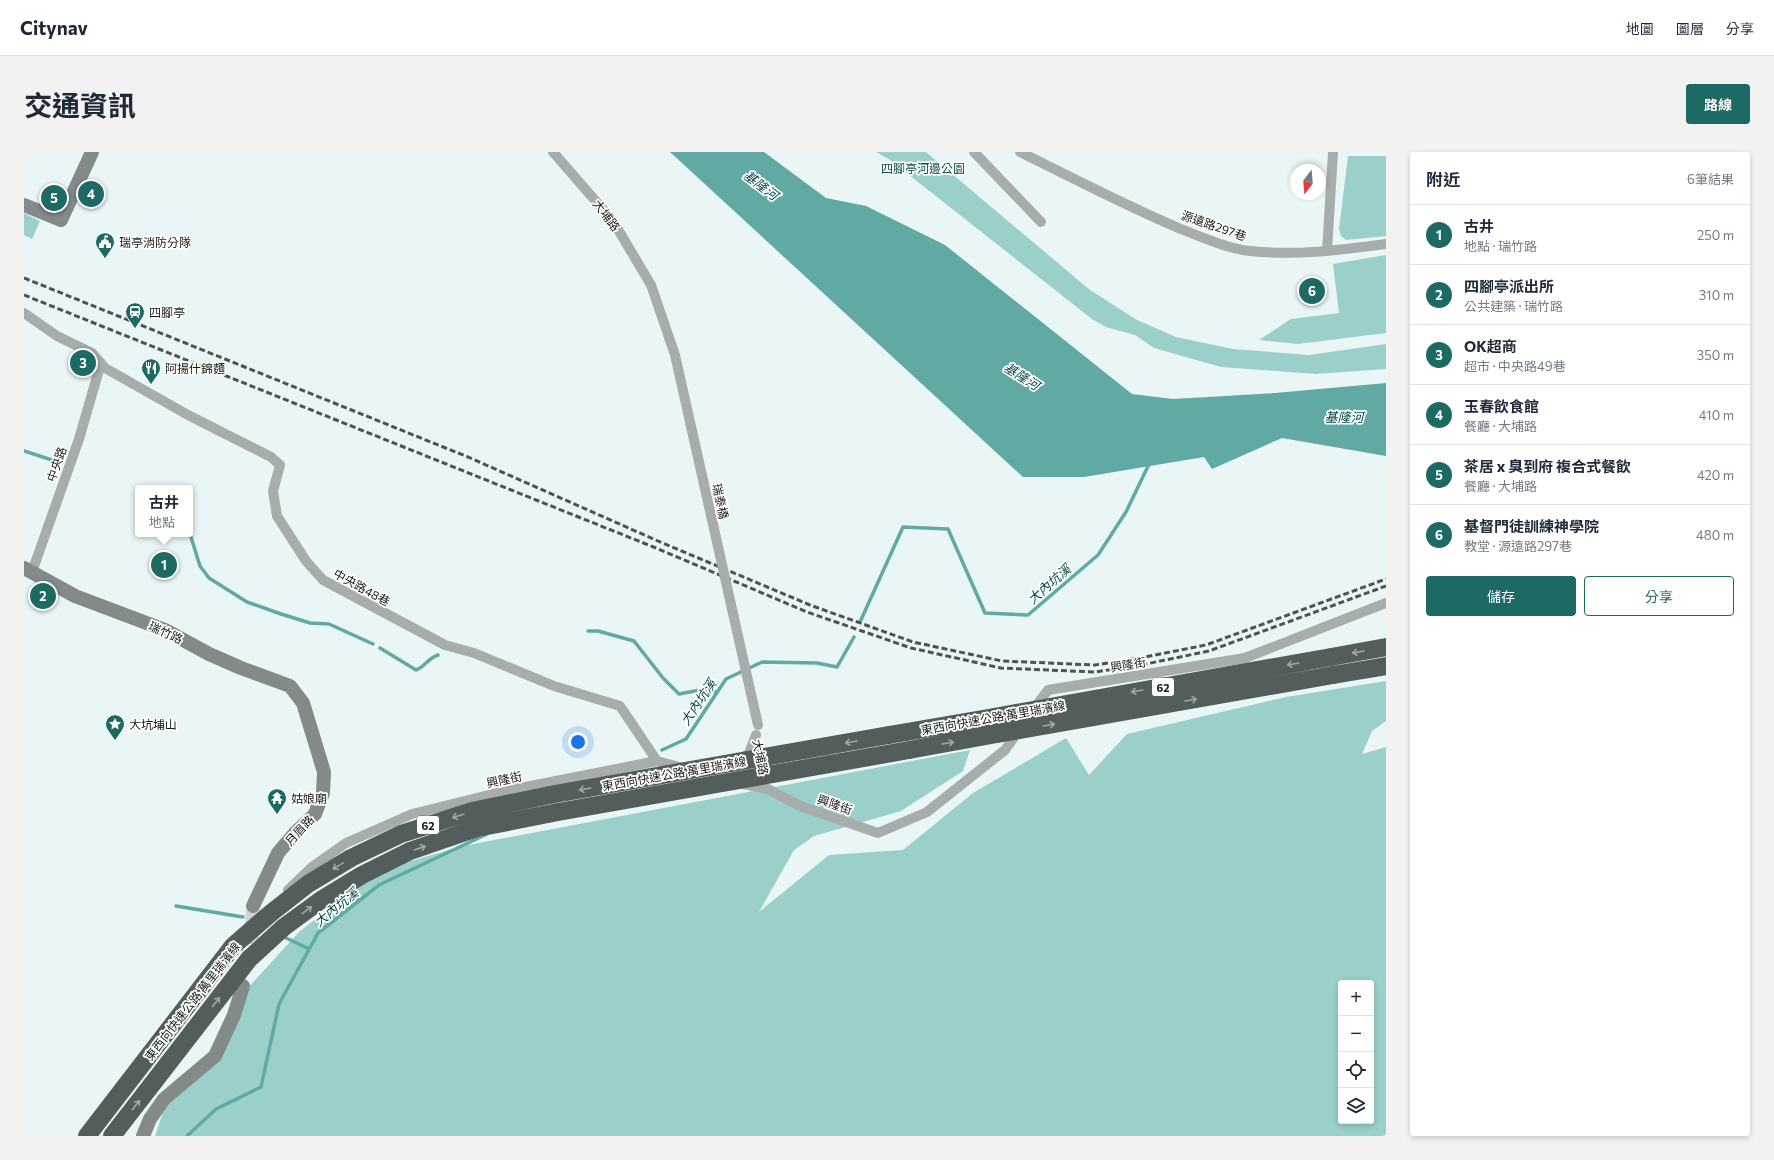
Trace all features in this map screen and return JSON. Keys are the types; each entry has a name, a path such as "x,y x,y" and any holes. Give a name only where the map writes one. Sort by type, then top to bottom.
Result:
{"highway":[{"name":"東西向快速公路 萬里瑞濱線","path":"87,1136 233,946 270,913 308,884 351,858 401,834 472,811 555,794 1386,647"},
{"name":"東西向快速公路 萬里瑞濱線","path":"112,1136 249,960 284,927 321,900 362,874 410,851 477,828 558,812 1386,666"}],"street":[{"path":"24,205 61,220 92,152"},
{"name":"大埔路","path":"553,152 613,221 651,285"},
{"path":"974,152 1041,222"},
{"name":"源遠路297巷","path":"1020,152 1121,202 1206,239 1249,251 1298,253 1386,244"},
{"path":"1327,251 1333,152"},
{"name":"瑞泰橋","path":"651,285 676,355 757,730"},
{"path":"24,314 57,336 92,353 101,363"},
{"name":"中央路","path":"28,570 79,439 101,363"},
{"name":"中央路48巷","path":"101,363 105,368 188,415 271,457 280,465 273,491 277,516 306,561 323,580 445,645 474,653 554,686 620,706 657,761"},
{"name":"瑞竹路","path":"28,570 75,596 165,630 209,654 241,668 290,686 303,703"},
{"name":"興隆街","path":"253,922 312,867 346,843 412,814 505,791 657,761 710,776 768,789 800,806 878,833 927,812 1005,750 1048,690 1245,658 1386,603"},
{"name":"月眉路","path":"253,906 278,852 315,814 323,793 324,772 303,703"},
{"path":"710,776 733,769 749,753 757,730"},
{"name":"大埔路","path":"757,730 768,789"},
{"path":"143,1136 150,1120 164,1099 215,1056 234,1014 243,986"}],"green space":[{"name":"四腳亭河邊公園","path":"876,152 926,152 1090,290 1137,320 1176,337 1233,349 1309,355 1386,344 1386,369 1316,374 1221,367 1154,348 1135,335 1106,327 1092,319 890,160"},
{"path":"1348,156 1386,156 1386,236 1346,240 1341,236 1339,229"},
{"path":"24,213 40,221 32,239 24,235"},
{"path":"1386,255 1386,333 1298,344 1259,340 1291,319 1339,313 1333,264"},
{"path":"1386,681 1386,721 1372,731 1362,754 1386,747 1386,1136 155,1136 166,1103 219,1060 246,990 299,932 353,890 393,866 463,846 970,750 963,771 901,811 814,836 794,850 759,912 829,855 903,850 973,793 1066,738 1089,775 1127,734 1286,697"}],"water":[{"name":"基隆河","path":"670,152 764,152 826,198 866,206 945,245 1132,394 1173,399 1275,393 1386,383 1386,456 1282,438 1212,469 1204,457 1084,477 1023,477"}],"waterway":[{"path":"24,451 58,462"},
{"name":"大內坑溪","path":"860,622 903,527 948,529 985,613 1028,615 1098,555 1126,512 1150,462"},
{"path":"191,537 200,566 209,578 247,602 310,623 329,624 373,644"},
{"path":"588,631 598,631 634,641 663,678 679,694 700,690 717,692"},
{"name":"大內坑溪","path":"662,750 686,739 726,679 762,662 817,663 837,667 854,637"},
{"path":"380,648 416,670 438,655"},
{"name":"大內坑溪","path":"187,1136 216,1109 261,1087 279,1004 318,933 379,885 487,834"},
{"path":"176,906 243,917"},
{"path":"282,936 309,949"}],"tunnel":[{"path":"247,965 252,934 253,906"}],"railway":[{"path":"24,278 468,457 658,541 810,605 913,642 1002,661 1095,665 1206,645 1386,579"},
{"path":"24,295 656,548 807,612 911,648 1001,668 1095,672 1141,665 1209,651 1386,586"}],"place":[{"name":"玉春飲食館","path":"91,194"},
{"name":"茶居 x 臭到府 複合式餐飲","path":"54,198"},
{"name":"瑞亭消防分隊","path":"105,259"},
{"name":"基督門徒訓練神學院","path":"1312,291"},
{"name":"四腳亭","path":"135,329"},
{"name":"OK超商","path":"83,363"},
{"name":"阿揚什錦麵","path":"151,385"},
{"name":"古井","path":"164,565"},
{"name":"四腳亭派出所","path":"43,596"},
{"name":"大坑埔山","path":"115,741"},
{"name":"姑娘廟","path":"277,815"}]}
